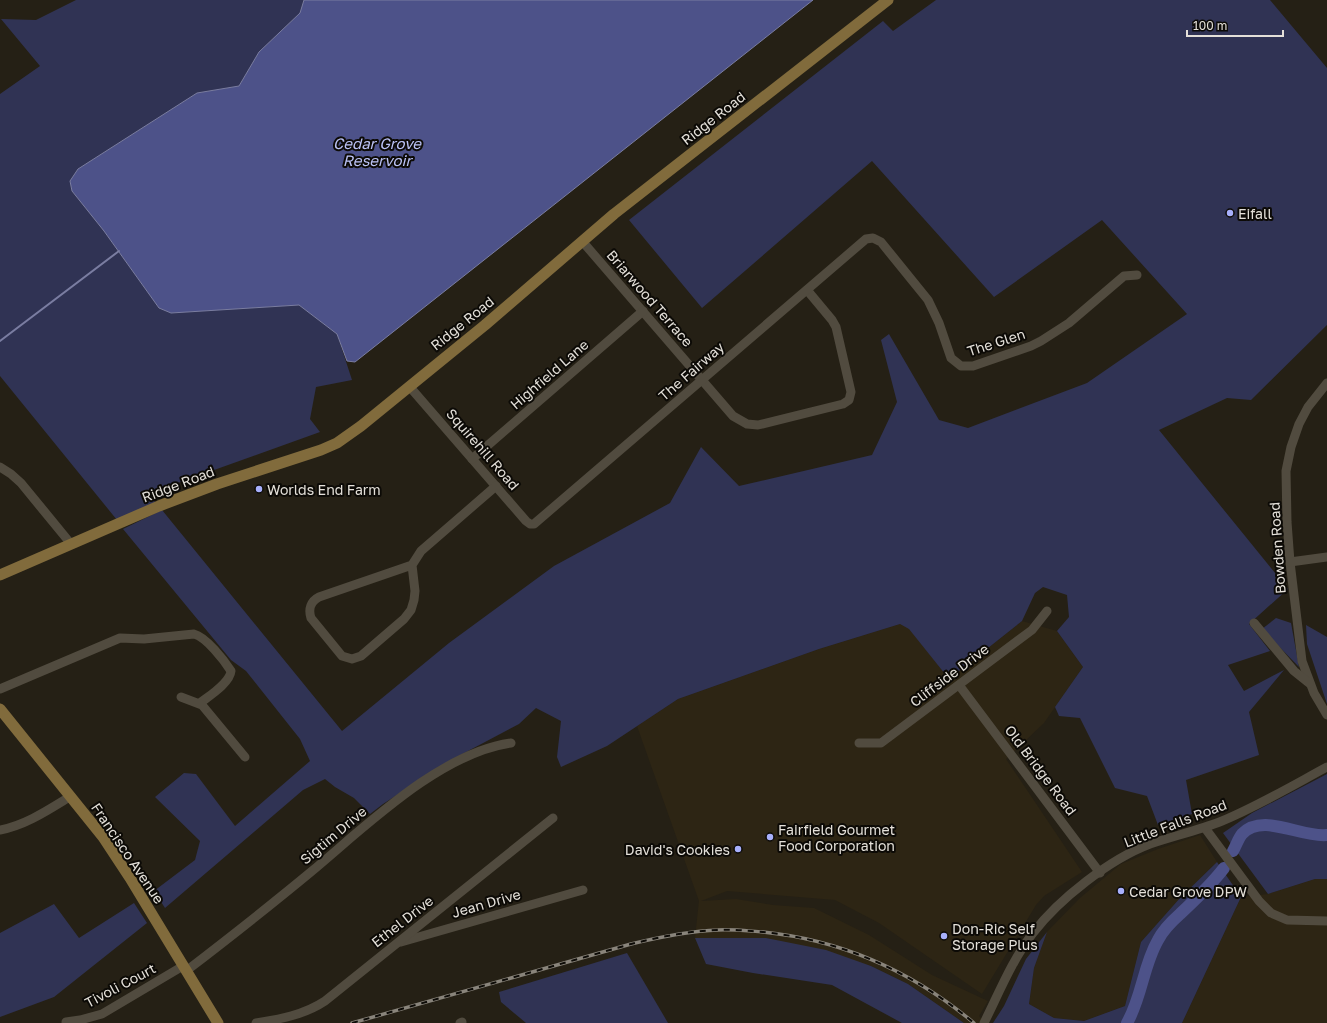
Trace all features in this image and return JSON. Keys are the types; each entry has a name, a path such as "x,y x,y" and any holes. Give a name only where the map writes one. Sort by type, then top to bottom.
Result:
{"main road":[{"name":"Ridge Road","path":"0,575 159,506 217,484 322,450 337,443 361,426 484,325 614,214 888,0"},
{"name":"Francisco Avenue","path":"0,709 103,837 119,860 218,1023"}],"street":[{"name":"The Glen","path":"864,242 870,238 879,240 917,286 936,315 951,358 957,364 965,366 973,366 1032,346 1069,323 1124,276 1138,275"},
{"name":"Briarwood Terrace","path":"582,241 733,416 747,424 763,424 840,404 849,400 851,392 838,332 832,320 807,290"},
{"name":"The Fairway","path":"538,522 864,242"},
{"name":"Highfield Lane","path":"472,459 643,311"},
{"name":"Bowden Road","path":"1327,383 1324,394 1308,407 1299,424 1292,442 1286,471 1287,522 1290,562 1302,661 1309,683 1316,698 1327,715"},
{"name":"Squirehill Road","path":"409,386 528,523 532,524 538,522"},
{"path":"0,467 21,483 71,544"},
{"path":"412,565 319,596 313,601 309,610 311,618 342,656 352,659 361,656 408,615 413,605 414,596 412,565 420,551 496,486"},
{"path":"1290,562 1327,557"},
{"name":"Cliffside Drive","path":"859,743 880,744 1032,630 1047,611"},
{"path":"1254,623 1294,671 1309,683"},
{"path":"0,689 120,638 144,639 194,634 199,635 208,643 231,671 224,683 200,703"},
{"name":"Old Bridge Road","path":"959,685 1100,873"},
{"path":"181,697 200,703 245,757"},
{"name":"Sigtim Drive","path":"185,968 418,785 465,757 494,745 511,743"},
{"name":"Little Falls Road","path":"984,1023 1014,963 1033,933 1052,912 1100,873 1132,852 1151,844 1205,828 1251,808 1327,767"},
{"path":"0,830 28,821 70,796"},
{"name":"Ethel Drive","path":"256,1023 300,1014 325,1001 553,818"},
{"path":"1205,828 1266,909 1277,916 1292,920 1327,921"},
{"name":"Jean Drive","path":"396,943 583,890"},
{"name":"Tivoli Court","path":"66,1022 102,1014 185,968"}],"shaded area":[{"path":"76,0 304,0 300,13 259,52 239,86 197,93 78,169 70,181 72,191 104,231 159,308 171,313 299,305 337,334 352,380 316,387 310,419 320,432 161,489 150,494 156,504 117,520 0,376 0,94 40,66 1,19 36,20"},
{"path":"936,0 1270,0 1327,68 1327,325 1251,400 1227,398 1159,430 1288,589 1249,624 1270,651 1228,665 1244,691 1284,670 1249,712 1259,755 1186,780 1192,814 1158,825 1147,796 1115,788 1080,718 1059,716 1055,707 1083,667 1057,631 1069,617 1067,595 1043,587 1035,593 1022,621 949,679 909,629 900,624 819,649 678,699 607,746 561,767 557,757 561,721 536,708 519,724 451,760 370,814 354,798 335,787 325,779 303,790 165,908 154,891 195,860 200,841 155,797 184,773 196,774 235,826 310,761 300,739 246,671 231,660 123,529 162,510 342,731 449,643 554,566 670,503 701,447 739,486 872,455 897,402 881,340 889,334 939,420 968,428 1087,383 1187,314 1102,220 994,297 872,161 702,308 629,220 883,21 893,31"},
{"path":"1276,618 1291,623 1299,667 1262,629"},
{"path":"1022,621 1057,631 1083,667 1044,723 1006,759 1082,872 1044,896 1036,905 982,994 879,923 835,900 727,891 701,901 736,899 773,905 814,908 869,935 932,975 988,1001 979,1016 985,1023 964,1023 908,984 871,966 766,938 695,938 699,901 637,726 678,699 819,649 900,624 909,628 949,679"},
{"path":"1306,625 1327,637 1327,704 1307,644"},
{"path":"1327,774 1327,879 1315,879 1268,894 1223,833 1252,813"},
{"path":"1200,835 1217,862 1180,898 1141,942 1125,1006 1084,1021 1054,1018 1029,1004 1034,968 1047,932 1080,898 1121,864 1158,849"},
{"path":"1217,862 1241,897 1182,1023 993,1023 1004,1006 1026,959 1047,932 1034,968 1029,1004 1054,1018 1084,1021 1125,1006 1141,942 1180,898"},
{"path":"1315,879 1327,879 1327,1023 1182,1023 1241,897 1268,894"},
{"path":"134,903 147,923 54,997 0,1017 0,933 54,904 79,938"},
{"path":"695,938 766,938 826,950 871,966 908,984 964,1023 902,1023 832,985 706,964"},
{"path":"627,953 668,1023 526,1023 501,1002 499,992"}],"water":[{"name":"Cedar Grove Reservoir","path":"304,0 813,0 355,362 347,361 337,334 299,305 171,313 159,308 104,231 72,191 70,181 78,169 197,93 239,86 259,52 300,13"}],"waterway":[{"path":"0,341 119,251"},
{"path":"1233,851 1242,834 1251,828 1260,825 1271,825 1317,835 1327,835"},
{"path":"1127,1023 1136,1003 1149,960 1160,936 1170,923 1203,892 1224,868"}],"railway":[{"path":"352,1023 631,944 685,933 729,930 763,932 821,942 875,961 926,988 974,1023"}],"place":[{"name":"Eifall","path":"1230,213"},
{"name":"Worlds End Farm","path":"259,489"},
{"name":"Fairfield Gourmet Food Corporation","path":"770,837"},
{"name":"David's Cookies","path":"738,849"},
{"name":"Cedar Grove DPW","path":"1121,891"},
{"name":"Don-Ric Self Storage Plus","path":"944,936"}]}
